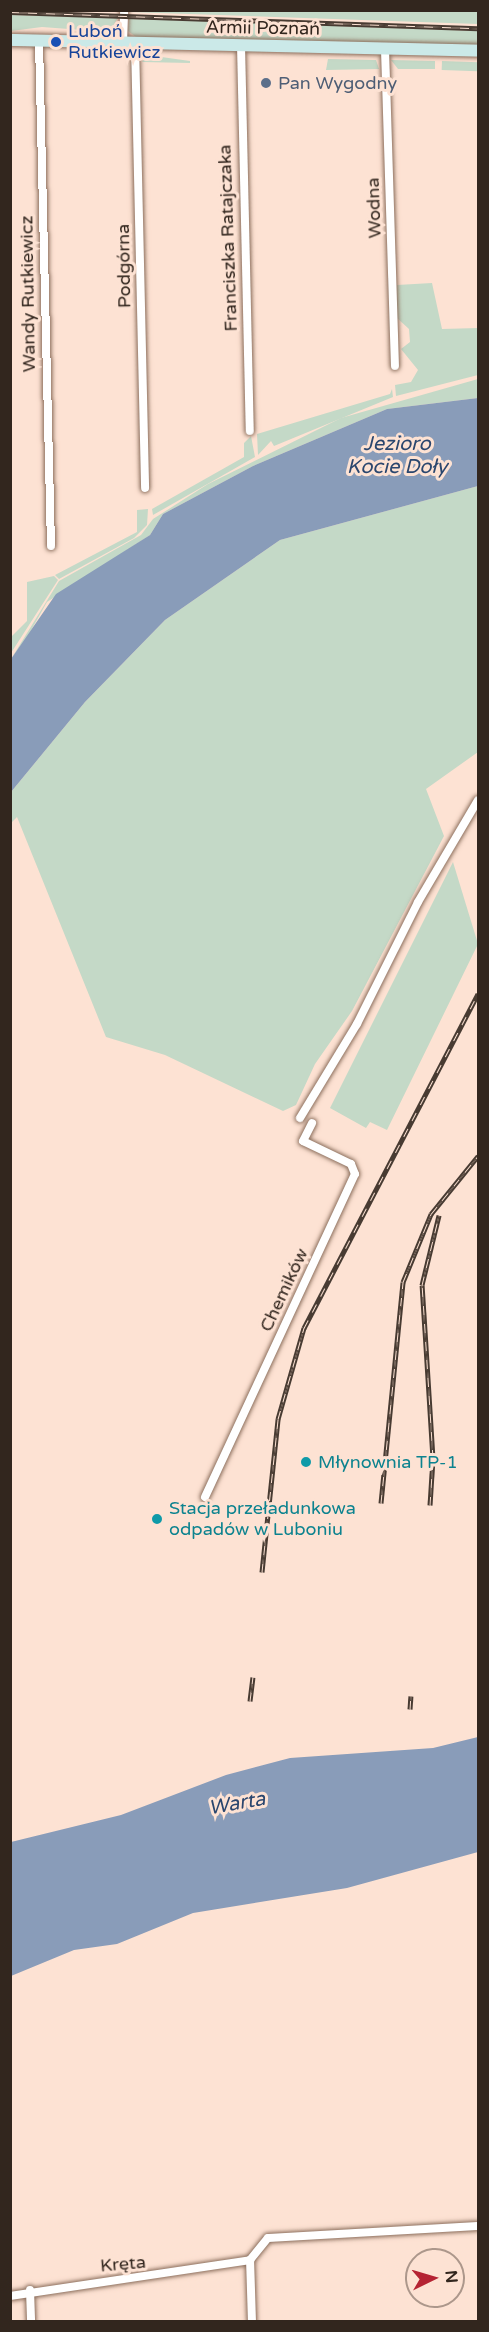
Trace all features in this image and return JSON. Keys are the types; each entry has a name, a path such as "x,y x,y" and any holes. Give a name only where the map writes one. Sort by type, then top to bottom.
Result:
{"main road":[{"name":"Armii Poznań","path":"10,40 478,51"}],"street":[{"name":"Podgórna","path":"124,10 129,43 145,488"},
{"name":"Wandy Rutkiewicz","path":"39,41 51,546"},
{"name":"Franciszka Ratajczaka","path":"241,45 250,431"},
{"name":"Wodna","path":"385,49 396,366"},
{"path":"300,1118 357,1024 422,894 478,801"},
{"name":"Chemików","path":"205,1497 355,1174 351,1164 303,1141 312,1123"},
{"path":"252,2322 250,2260 259,2244 281,2236 478,2226"},
{"name":"Kręta","path":"10,2296 30,2290 152,2279 250,2260"},
{"path":"30,2290 31,2322"}],"green space":[{"path":"129,10 478,10 478,24 129,12"},
{"path":"11,15 118,18 109,32 42,27 11,31"},
{"path":"129,19 478,31 478,45 136,37 128,31"},
{"path":"147,55 190,61 190,63 142,62"},
{"path":"328,59 376,60 379,69 326,70"},
{"path":"391,60 435,61 435,69 398,69"},
{"path":"442,61 478,62 478,71 442,70"},
{"path":"432,283 442,329 478,328 478,375 396,396 395,385 411,382 418,370 401,349 410,342 409,329 397,318 397,285"},
{"path":"478,379 478,398 387,409 253,466 163,514 150,535 47,602 29,634 11,659 59,581 141,535 153,519 208,484 341,418"},
{"path":"392,389 393,397 274,446 271,441 258,455 257,434 390,394"},
{"path":"251,436 255,457 153,515 152,509 244,457 244,443"},
{"path":"478,486 478,752 426,789 444,836 352,1011 315,1064 296,1105 283,1111 165,1055 106,1037 17,817 11,823 11,792 85,702 165,620 280,540"},
{"path":"148,509 147,525 134,538 59,579 55,575 137,532 137,510"},
{"path":"54,576 58,580 11,653 11,637 27,621 27,582"},
{"path":"453,862 478,944 387,1130 370,1122 366,1128 330,1108"}],"water":[{"name":"Jezioro Kocie Doły","path":"478,398 478,486 280,540 165,620 85,702 11,792 11,659 56,594 150,535 163,514 253,466 387,409"},
{"name":"Warta","path":"478,1737 478,1852 347,1888 193,1913 117,1944 74,1950 11,1976 11,1842 121,1815 226,1775 290,1758 433,1748"}],"railway":[{"path":"10,12 478,28"},
{"path":"262,1572 278,1419 304,1328 478,994"},
{"path":"381,1503 403,1282 431,1214 478,1156"},
{"path":"430,1505 433,1458 422,1285 439,1215"},
{"path":"250,1701 253,1677"},
{"path":"410,1709 411,1696"}],"place":[{"name":"Luboń Rutkiewicz","path":"56,42"},
{"name":"Pan Wygodny","path":"266,83"},
{"name":"Młynownia TP-1","path":"306,1462"},
{"name":"Stacja przeładunkowa odpadów w Luboniu","path":"157,1519"}]}
